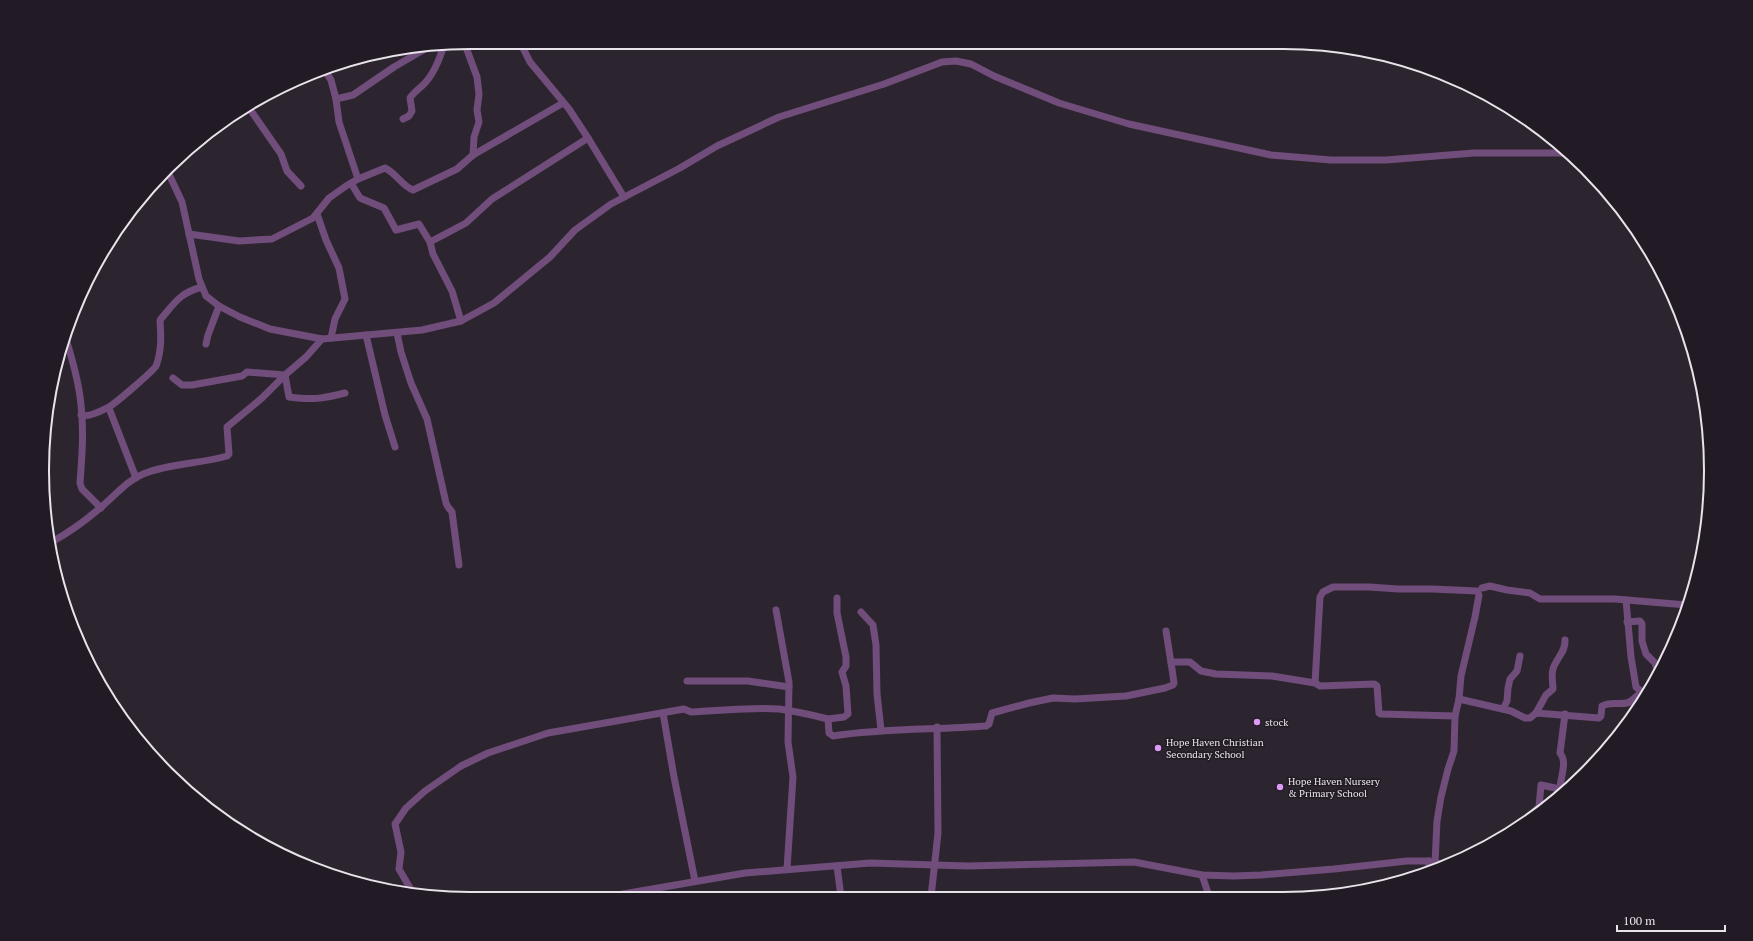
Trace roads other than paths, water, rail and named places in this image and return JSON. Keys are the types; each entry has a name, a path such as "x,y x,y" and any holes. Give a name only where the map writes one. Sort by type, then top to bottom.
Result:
{"street":[{"path":"468,49 479,94 477,110 479,122 474,137 473,155"},
{"path":"524,49 530,62 563,103 588,138 624,197"},
{"path":"404,119 409,116 412,111 410,98 416,89 423,85 434,69 442,50"},
{"path":"336,98 353,95 394,67 419,53"},
{"path":"169,175 182,202 202,287 206,296 219,306 240,317 270,329 322,339 429,329 461,321 494,303 550,257 575,230 611,204 680,168 717,146 779,117 832,102 942,62 956,61 971,64 994,76 1059,103 1129,124 1271,155 1331,160 1378,160 1474,153 1559,153"},
{"path":"327,74 331,80 336,98 339,122 358,179"},
{"path":"189,234 239,241 260,241 272,239 317,214 329,198 351,183 385,168 394,173 409,189 413,190 457,169 473,155 563,103"},
{"path":"251,111 282,154 287,172 300,186"},
{"path":"430,242 466,223 492,199 588,138"},
{"path":"351,183 360,198 384,208 396,230 419,224 430,242 433,254 452,291 461,321"},
{"path":"317,214 326,240 339,268 345,299 335,319 331,338"},
{"path":"81,414 88,416 109,408 153,370 161,346 160,320 176,299 190,290 202,287"},
{"path":"206,344 219,306"},
{"path":"398,333 401,352 411,383 427,419 446,503 452,512 459,565"},
{"path":"366,335 385,415 395,447"},
{"path":"55,540 68,533 101,508 130,482 143,474 227,456 229,454 227,427 262,398 306,357 322,339"},
{"path":"68,345 81,405 83,441 80,483 82,489 101,508"},
{"path":"173,378 182,385 192,385 242,376 247,372 275,373 285,375"},
{"path":"285,375 289,397 317,399 345,393"},
{"path":"109,408 136,478"},
{"path":"1482,588 1490,586 1530,593 1540,599 1626,600 1682,605"},
{"path":"1315,683 1320,596 1322,592 1333,587 1477,591 1479,595 1461,676 1459,699 1455,716 1454,751 1441,797 1431,865"},
{"path":"410,887 399,869 401,852 395,824 406,808 430,787 462,766 488,753 524,739 548,733 578,729 613,721 684,709 692,712 757,708 788,711 828,719 844,717 848,714 846,686 842,672 846,666 846,657 837,613 837,598"},
{"path":"1626,600 1627,622 1636,686 1641,692"},
{"path":"776,610 788,675 788,742 793,777 786,869"},
{"path":"861,612 873,625 876,645 877,694 881,730"},
{"path":"1627,622 1640,622 1642,624 1642,641 1646,654 1655,663 1656,666"},
{"path":"828,719 829,733 833,736 881,730 986,726 989,724 992,713 996,711 1054,698 1075,699 1126,696 1165,688 1174,683 1166,631"},
{"path":"1459,699 1503,709 1525,718 1530,718 1536,713 1546,695 1553,689 1552,672 1556,661 1566,646 1565,640"},
{"path":"1503,709 1507,701 1510,679 1517,671 1520,656"},
{"path":"1171,662 1190,662 1201,671 1216,674 1272,676 1315,683 1320,686 1374,684 1376,686 1378,710 1381,714 1455,716"},
{"path":"687,681 748,681 789,687"},
{"path":"1536,713 1565,714 1599,718 1601,716 1602,706 1607,703 1627,703 1639,696"},
{"path":"663,713 695,881"},
{"path":"1563,784 1564,764 1563,756 1560,753 1565,714"},
{"path":"932,892 938,833 937,727"},
{"path":"1539,805 1542,785 1558,789"},
{"path":"634,892 745,873 870,863 968,866 1134,862 1202,875 1261,876 1392,862 1436,863"},
{"path":"837,866 840,892"},
{"path":"1202,875 1208,892"}],"place":[{"name":"stock","path":"1257,722"},
{"name":"Hope Haven Christian Secondary School","path":"1158,748"},
{"name":"Hope Haven Nursery & Primary School","path":"1280,787"}]}
